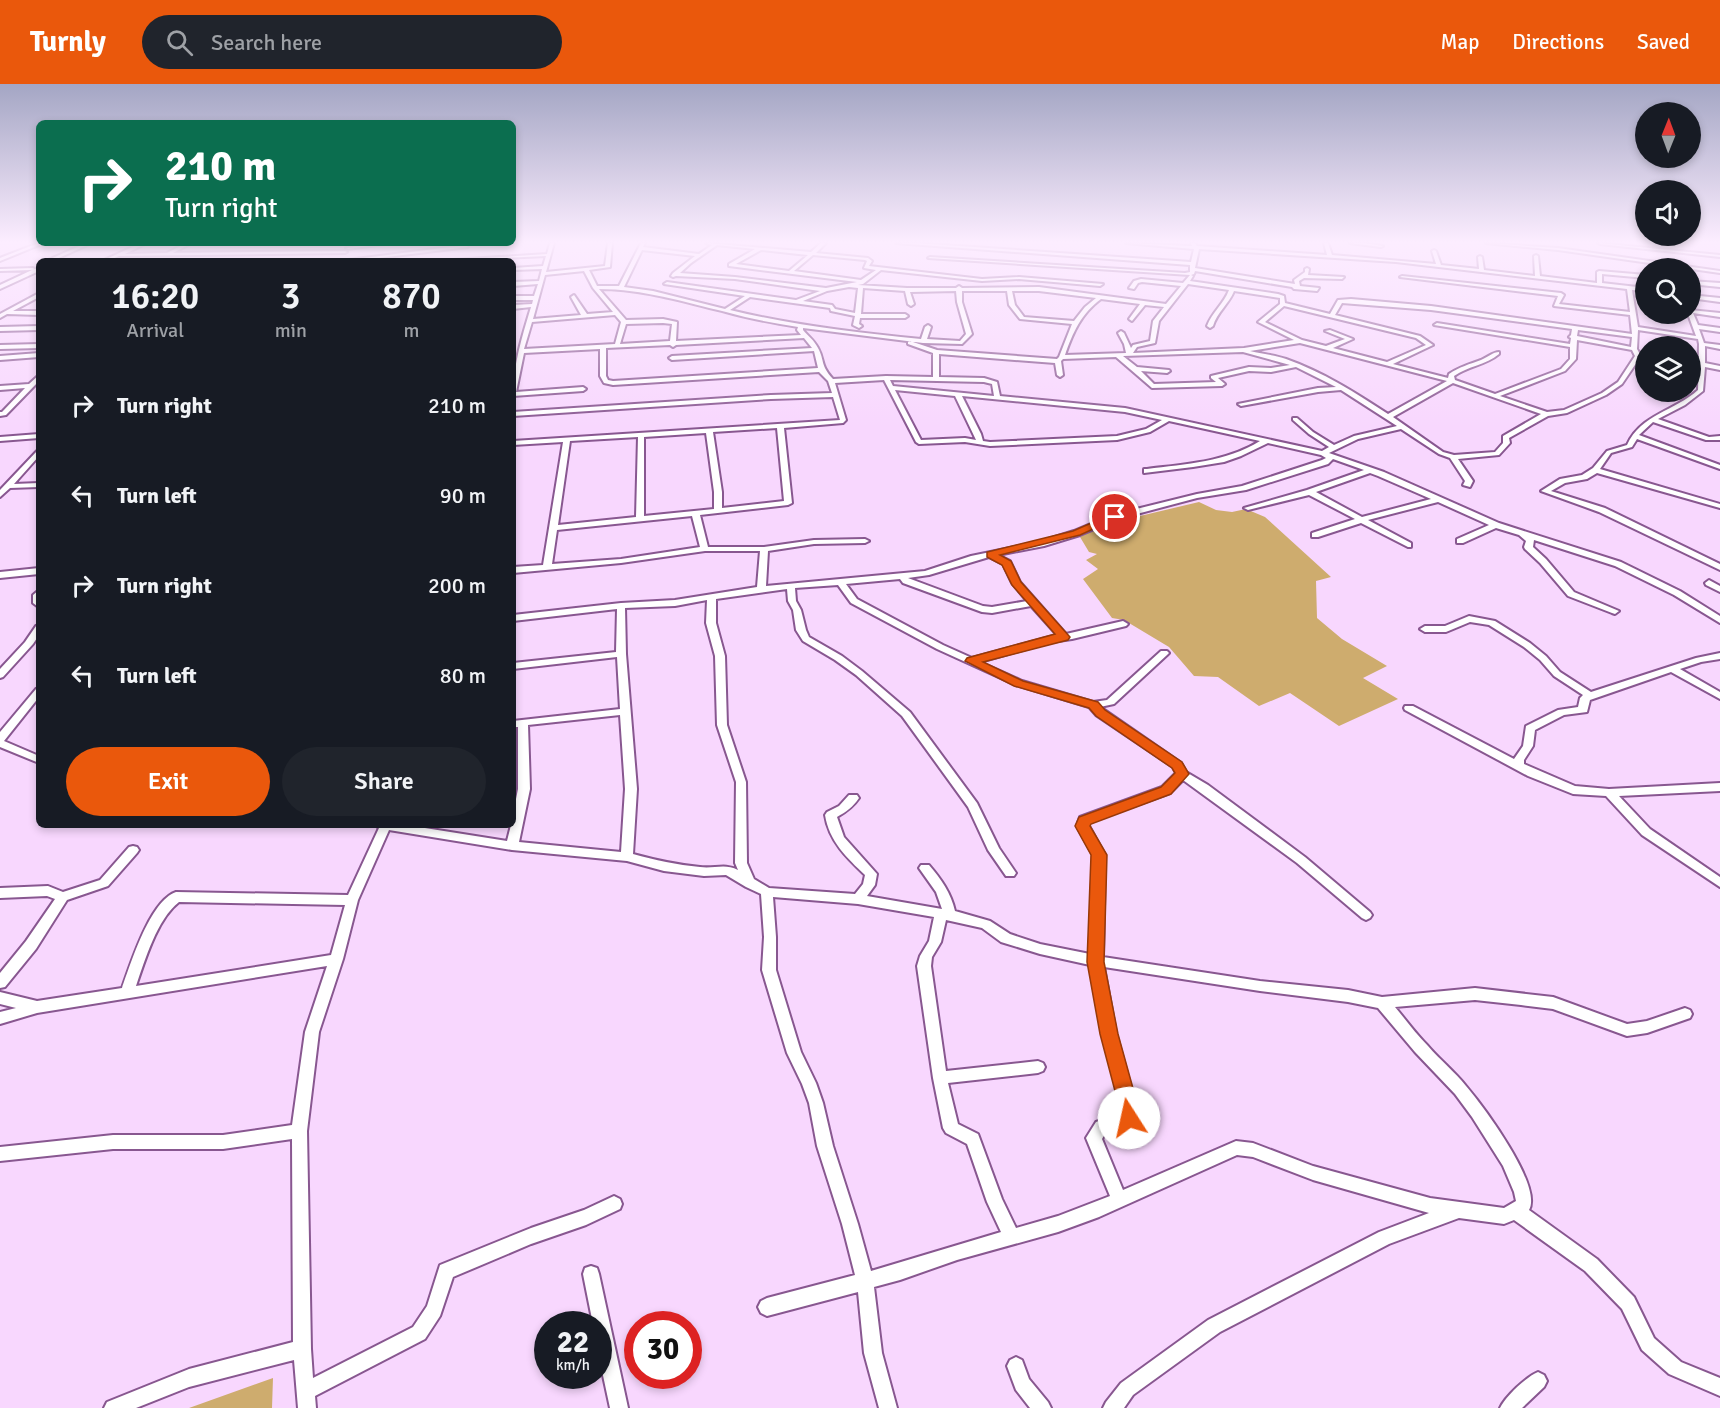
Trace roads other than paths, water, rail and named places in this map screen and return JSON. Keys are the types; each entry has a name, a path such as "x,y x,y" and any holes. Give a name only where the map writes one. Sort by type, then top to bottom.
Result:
{"street":[{"path":"0,316 22,305"},
{"path":"516,307 534,305 530,321 523,333 516,368"},
{"path":"578,305 585,316"},
{"path":"610,305 624,322"},
{"path":"700,305 801,328 902,340 959,342 969,334 959,305"},
{"path":"725,311 735,305"},
{"path":"820,305 859,315 904,316"},
{"path":"859,326 856,323 860,305"},
{"path":"1012,305 1022,318 1074,323"},
{"path":"1059,375 1060,359 1074,323 1090,305"},
{"path":"1132,319 1142,305"},
{"path":"1152,305 1167,306"},
{"path":"1210,326 1213,317 1223,305"},
{"path":"1282,305 1261,322 1300,341 1452,381 1546,414"},
{"path":"1286,305 1418,337 1430,345 1387,364"},
{"path":"1331,317 1338,305"},
{"path":"1397,305 1635,336 1632,305"},
{"path":"1556,305 1633,314"},
{"path":"1130,354 1135,346 1153,342 1156,321 1167,306"},
{"path":"530,321 616,312"},
{"path":"1701,312 1720,315"},
{"path":"9,313 36,313"},
{"path":"1326,348 1350,339 1328,331 1344,320"},
{"path":"624,322 675,323 673,345"},
{"path":"617,346 624,322"},
{"path":"1696,324 1700,336"},
{"path":"1437,325 1573,346"},
{"path":"923,340 928,327"},
{"path":"1697,327 1720,330"},
{"path":"0,329 36,328"},
{"path":"516,443 841,422 843,420 831,381 821,370 816,349 801,328"},
{"path":"786,337 801,328"},
{"path":"1497,395 1563,370 1573,359 1572,337 1575,328"},
{"path":"1635,328 1676,336"},
{"path":"1121,333 1130,354"},
{"path":"518,352 807,336"},
{"path":"1572,337 1635,352"},
{"path":"902,340 936,352 1060,359 1244,350 1300,341"},
{"path":"1701,341 1720,347"},
{"path":"0,347 36,346"},
{"path":"603,347 603,376 606,382 821,370"},
{"path":"672,358 816,349"},
{"path":"1244,350 1260,356 1285,360 1324,379 1441,453 1453,457 1497,454 1507,443 1505,437 1546,414 1565,412 1604,394 1620,383 1635,354"},
{"path":"936,352 936,380"},
{"path":"1452,381 1451,375 1457,370 1491,358 1497,353"},
{"path":"0,358 36,355"},
{"path":"1117,355 1152,386 1183,387 1222,384 1213,377 1236,371 1294,366"},
{"path":"1701,365 1720,368"},
{"path":"1135,369 1167,371"},
{"path":"831,381 886,378 991,381 995,383 998,398"},
{"path":"886,378 919,442 965,440 990,444 1044,443 1117,438 1148,431 1168,419"},
{"path":"0,414 4,414 36,380"},
{"path":"1387,418 1452,381"},
{"path":"0,388 30,386"},
{"path":"893,388 1125,410 1323,453 1371,470 1496,525 1618,564 1677,593 1720,620"},
{"path":"516,393 583,389"},
{"path":"1241,404 1318,390 1340,389"},
{"path":"516,414 835,395"},
{"path":"958,395 980,442"},
{"path":"1684,402 1641,427 1630,446 1609,452 1596,470 1584,477 1563,481 1545,491 1602,510 1720,567"},
{"path":"1295,419 1311,433 1334,447"},
{"path":"1653,420 1708,439 1720,438"},
{"path":"553,528 788,503 780,426"},
{"path":"1323,453 1356,437 1401,427"},
{"path":"709,431 718,492 718,511"},
{"path":"0,439 36,436"},
{"path":"640,520 641,436"},
{"path":"1635,436 1720,467"},
{"path":"547,568 567,439"},
{"path":"1147,471 1233,458 1266,441"},
{"path":"516,618 621,606 675,603 761,590 926,573 1059,538 1115,517 1243,488 1329,460 1330,458 1323,453"},
{"path":"0,495 36,456"},
{"path":"1453,457 1469,481 1467,484"},
{"path":"1248,507 1310,492 1371,470"},
{"path":"1596,470 1720,506"},
{"path":"9,486 36,485"},
{"path":"1310,492 1408,545"},
{"path":"1315,534 1437,500"},
{"path":"696,514 705,549"},
{"path":"1460,541 1496,525"},
{"path":"1523,535 1530,540 1528,547 1544,561 1571,594 1615,611"},
{"path":"516,570 621,561 705,549 764,549 814,542 865,541"},
{"path":"761,590 764,549"},
{"path":"991,555 1007,564 1016,583 1064,637"},
{"path":"0,575 36,572"},
{"path":"903,576 906,581 982,609 992,610 1032,603"},
{"path":"841,583 854,601 872,613 1019,683 1093,705 1110,702 1164,652"},
{"path":"1709,583 1720,589"},
{"path":"791,587 792,601 798,609 799,621 807,639 831,653 896,703 906,714 973,806 994,850 1010,873"},
{"path":"712,597 711,623 720,656 722,725 741,782 741,863 750,884"},
{"path":"621,606 621,654 631,789 627,857"},
{"path":"1425,629 1446,629 1469,619 1492,623 1527,645 1557,674 1590,696"},
{"path":"972,661 1050,639 1123,624"},
{"path":"0,675 36,632"},
{"path":"516,666 621,654"},
{"path":"1519,766 1519,760 1528,746 1530,728 1562,712 1583,710 1585,698 1590,696 1699,660 1720,656"},
{"path":"1674,670 1720,696"},
{"path":"0,739 36,695"},
{"path":"1093,705 1100,713 1177,765 1182,774 1301,860 1366,915"},
{"path":"1409,708 1519,766 1573,790 1609,793 1718,788"},
{"path":"516,827 524,789 518,724 626,711"},
{"path":"0,743 36,758"},
{"path":"1119,1199 1094,1138 1101,1127 1129,1118 1130,1110 1109,1034 1096,962 1099,855 1083,826 1084,820 1166,790 1182,774"},
{"path":"1609,793 1646,832 1720,883"},
{"path":"853,798 843,809 831,815 831,825 840,840 870,874 869,885 858,899"},
{"path":"383,828 352,900 312,1032 299,1131 302,1349 306,1400 419,1333 434,1310 446,1271 614,1204"},
{"path":"402,828 512,846 627,857 663,867 704,872 728,870 767,892 858,899 945,915 986,924 1006,938 1021,944 1096,962 1260,986 1348,996 1382,1003 1474,994 1521,999 1553,1003 1627,1030 1647,1027 1685,1014"},
{"path":"512,846 516,828"},
{"path":"0,983 31,945 63,897 104,883 133,850"},
{"path":"925,868 942,889 948,906 935,942 926,956 924,966 940,1078 951,1128 973,1138 995,1202 1012,1237"},
{"path":"0,893 48,891 63,897"},
{"path":"767,892 770,937 768,970 794,1053 816,1103 825,1146 865,1281 873,1353 888,1408"},
{"path":"127,992 145,945 166,903 176,897 352,900"},
{"path":"0,1018 37,1007 336,959"},
{"path":"0,998 37,1007"},
{"path":"767,1307 900,1272 957,1252 1093,1211 1236,1148 1284,1160 1313,1173 1430,1206 1504,1216 1516,1211 1524,1204 1524,1195 1516,1175 1497,1143 1461,1090 1413,1040 1398,1018 1382,1003"},
{"path":"940,1078 1038,1066"},
{"path":"0,1154 113,1142 223,1142 299,1131"},
{"path":"1112,1408 1127,1389 1214,1326 1385,1238 1456,1211"},
{"path":"1516,1211 1591,1265 1628,1304 1648,1344 1675,1368 1720,1387"},
{"path":"591,1274 619,1408"},
{"path":"113,1408 189,1378 302,1349"},
{"path":"1016,1366 1022,1384 1042,1408"},
{"path":"1509,1408 1538,1381"}]}
